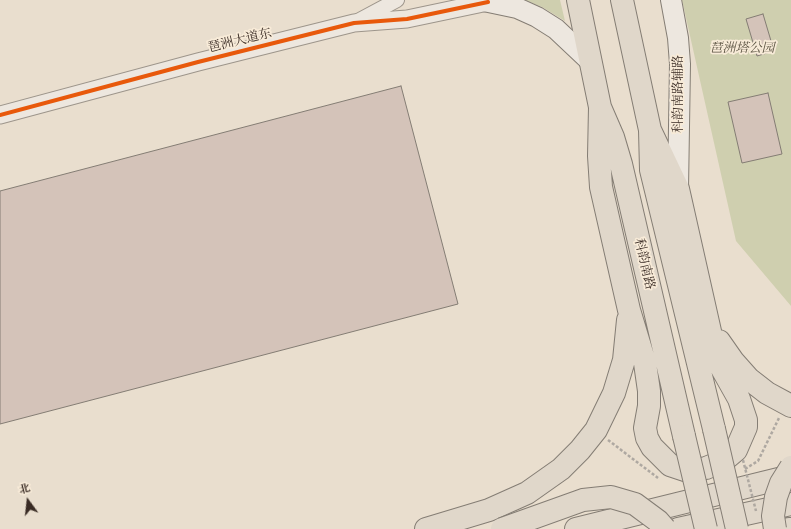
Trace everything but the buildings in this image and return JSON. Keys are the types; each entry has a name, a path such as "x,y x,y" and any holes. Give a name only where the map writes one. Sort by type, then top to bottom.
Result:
{"main road":[{"name":"科韵南路","path":"578,0 600,107 613,137 621,164 706,529"},
{"path":"622,0 650,130 651,170 737,529"},
{"name":"科韵南路辅路","path":"671,0 678,38 680,64 678,189"},
{"path":"483,1 517,8 545,21 569,40 591,62"},
{"path":"600,107 599,156 601,187 629,310 642,349 647,377 649,406 645,428 647,438 652,447 670,465 688,471 706,468 723,461 736,450 746,427 746,420 739,399 716,358 678,189 650,130"},
{"path":"699,287 718,340 733,361 749,379 766,393 791,406"},
{"path":"426,529 489,510 527,493 561,469 580,450 596,430 614,393 624,360 629,310"},
{"path":"775,529 773,516 776,497 781,483 791,467"},
{"path":"576,529 791,476"},
{"path":"502,529 583,500 611,497 636,504 658,521 665,529"},
{"path":"678,529 791,504"}],"street":[{"path":"354,23 397,0"},
{"name":"琶洲大道东","path":"0,115 198,62 354,23 407,19 483,1"}],"path":[{"path":"743,460 751,491"}],"green space":[{"path":"525,0 560,0 565,21 542,7"},
{"name":"琶洲塔公园","path":"682,0 791,0 791,306 736,241"}],"cycle path":[{"path":"0,115 198,62 354,23 407,19 488,2"}]}
